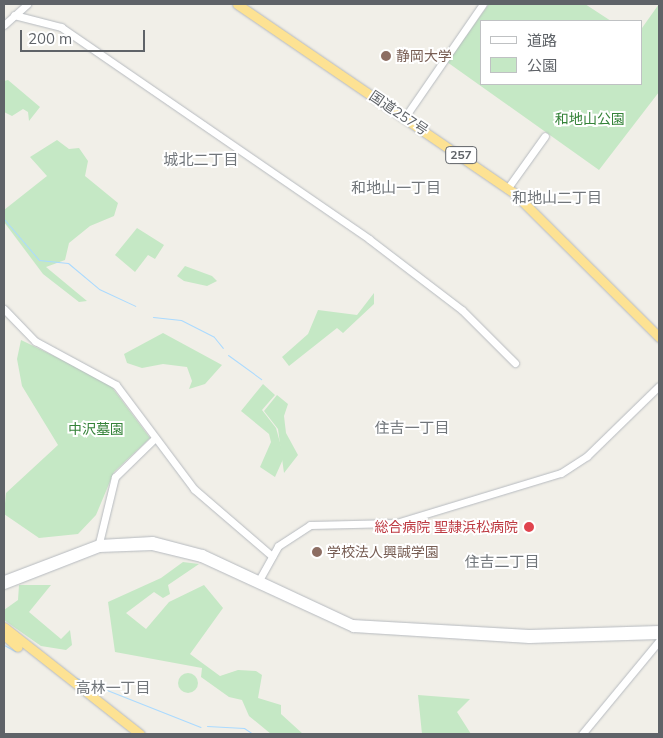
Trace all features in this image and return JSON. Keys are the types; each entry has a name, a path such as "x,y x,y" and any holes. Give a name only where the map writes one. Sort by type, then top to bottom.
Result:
{"highway":[{"name":"国道257号","path":"237,4 507,188 659,337"},
{"path":"4,627 140,734"},
{"path":"4,636 133,734"}],"street":[{"path":"4,25 27,4"},
{"path":"405,117 483,4"},
{"path":"14,15 61,27 369,239 462,310 516,363"},
{"path":"507,188 545,136"},
{"path":"4,309 35,341 112,382 194,490 272,556"},
{"path":"258,582 272,556 287,538 310,525 387,525 562,473 587,456 659,386"},
{"path":"99,543 115,477 154,438"},
{"path":"4,579 99,543 135,540 172,544 352,623 530,633 659,629"},
{"path":"4,585 76,555 133,545 189,554 258,582 322,618 357,629 529,639 659,635"},
{"path":"582,734 659,641"}],"green space":[{"name":"和地山公園","path":"489,4 585,4 609,20 480,20 480,85 643,85 643,27 659,4 659,92 599,170 447,62"},
{"path":"8,80 40,107 29,121 28,112 23,109 12,116 4,112 4,81"},
{"path":"57,140 69,149 79,148 88,161 85,176 118,203 114,216 90,226 69,243 65,260 46,267 87,301 79,302 43,274 4,222 4,210 47,176 30,157"},
{"path":"137,228 164,245 155,259 148,255 135,272 115,255"},
{"path":"185,266 212,276 217,281 207,286 184,281 177,276"},
{"path":"374,293 374,304 343,333 337,328 289,366 282,357 308,334 318,310 357,315"},
{"path":"163,333 222,365 205,384 189,389 192,381 187,367 163,364 142,368 127,363 124,354"},
{"name":"中沢墓園","path":"21,340 108,382 150,438 114,472 96,515 78,534 39,538 4,514 6,493 58,445 22,386 17,359"},
{"path":"263,384 275,395 262,410 276,428 284,457 275,477 260,467 271,442 269,434 241,411"},
{"path":"277,395 288,404 284,416 286,433 298,455 284,473 278,429 264,411"},
{"path":"183,562 199,564 168,585 170,594 163,598 154,592 126,613 146,629 169,602 204,585 223,608 190,654 220,676 238,670 256,671 262,675 258,698 281,705 281,714 303,734 271,734 249,716 242,700 229,697 201,677 202,668 115,652 108,602 161,578"},
{"path":"19,585 51,585 29,612 61,639 70,630 72,645 66,650 41,646 4,620 4,610 18,600"},
{"path":"188,673 195,676 198,683 195,690 188,693 181,690 178,683 181,676"},
{"path":"418,695 470,699 457,712 471,734 422,734"}],"waterway":[{"path":"4,219 39,260 68,263 99,289 135,306"},
{"path":"153,317 181,320 214,337 223,348"},
{"path":"228,355 261,379"},
{"path":"4,645 15,651"},
{"path":"74,677 200,727"},
{"path":"207,726 244,728 253,734"}],"place":[{"name":"静岡大学","path":"386,56"},
{"name":"総合病院 聖隷浜松病院","path":"529,527"},
{"name":"学校法人興誠学園","path":"317,552"}],"district":[{"name":"城北二丁目","path":"201,160"},
{"name":"和地山一丁目","path":"396,188"},
{"name":"和地山二丁目","path":"557,198"},
{"name":"住吉一丁目","path":"412,428"},
{"name":"住吉二丁目","path":"502,562"},
{"name":"高林一丁目","path":"113,688"}]}
